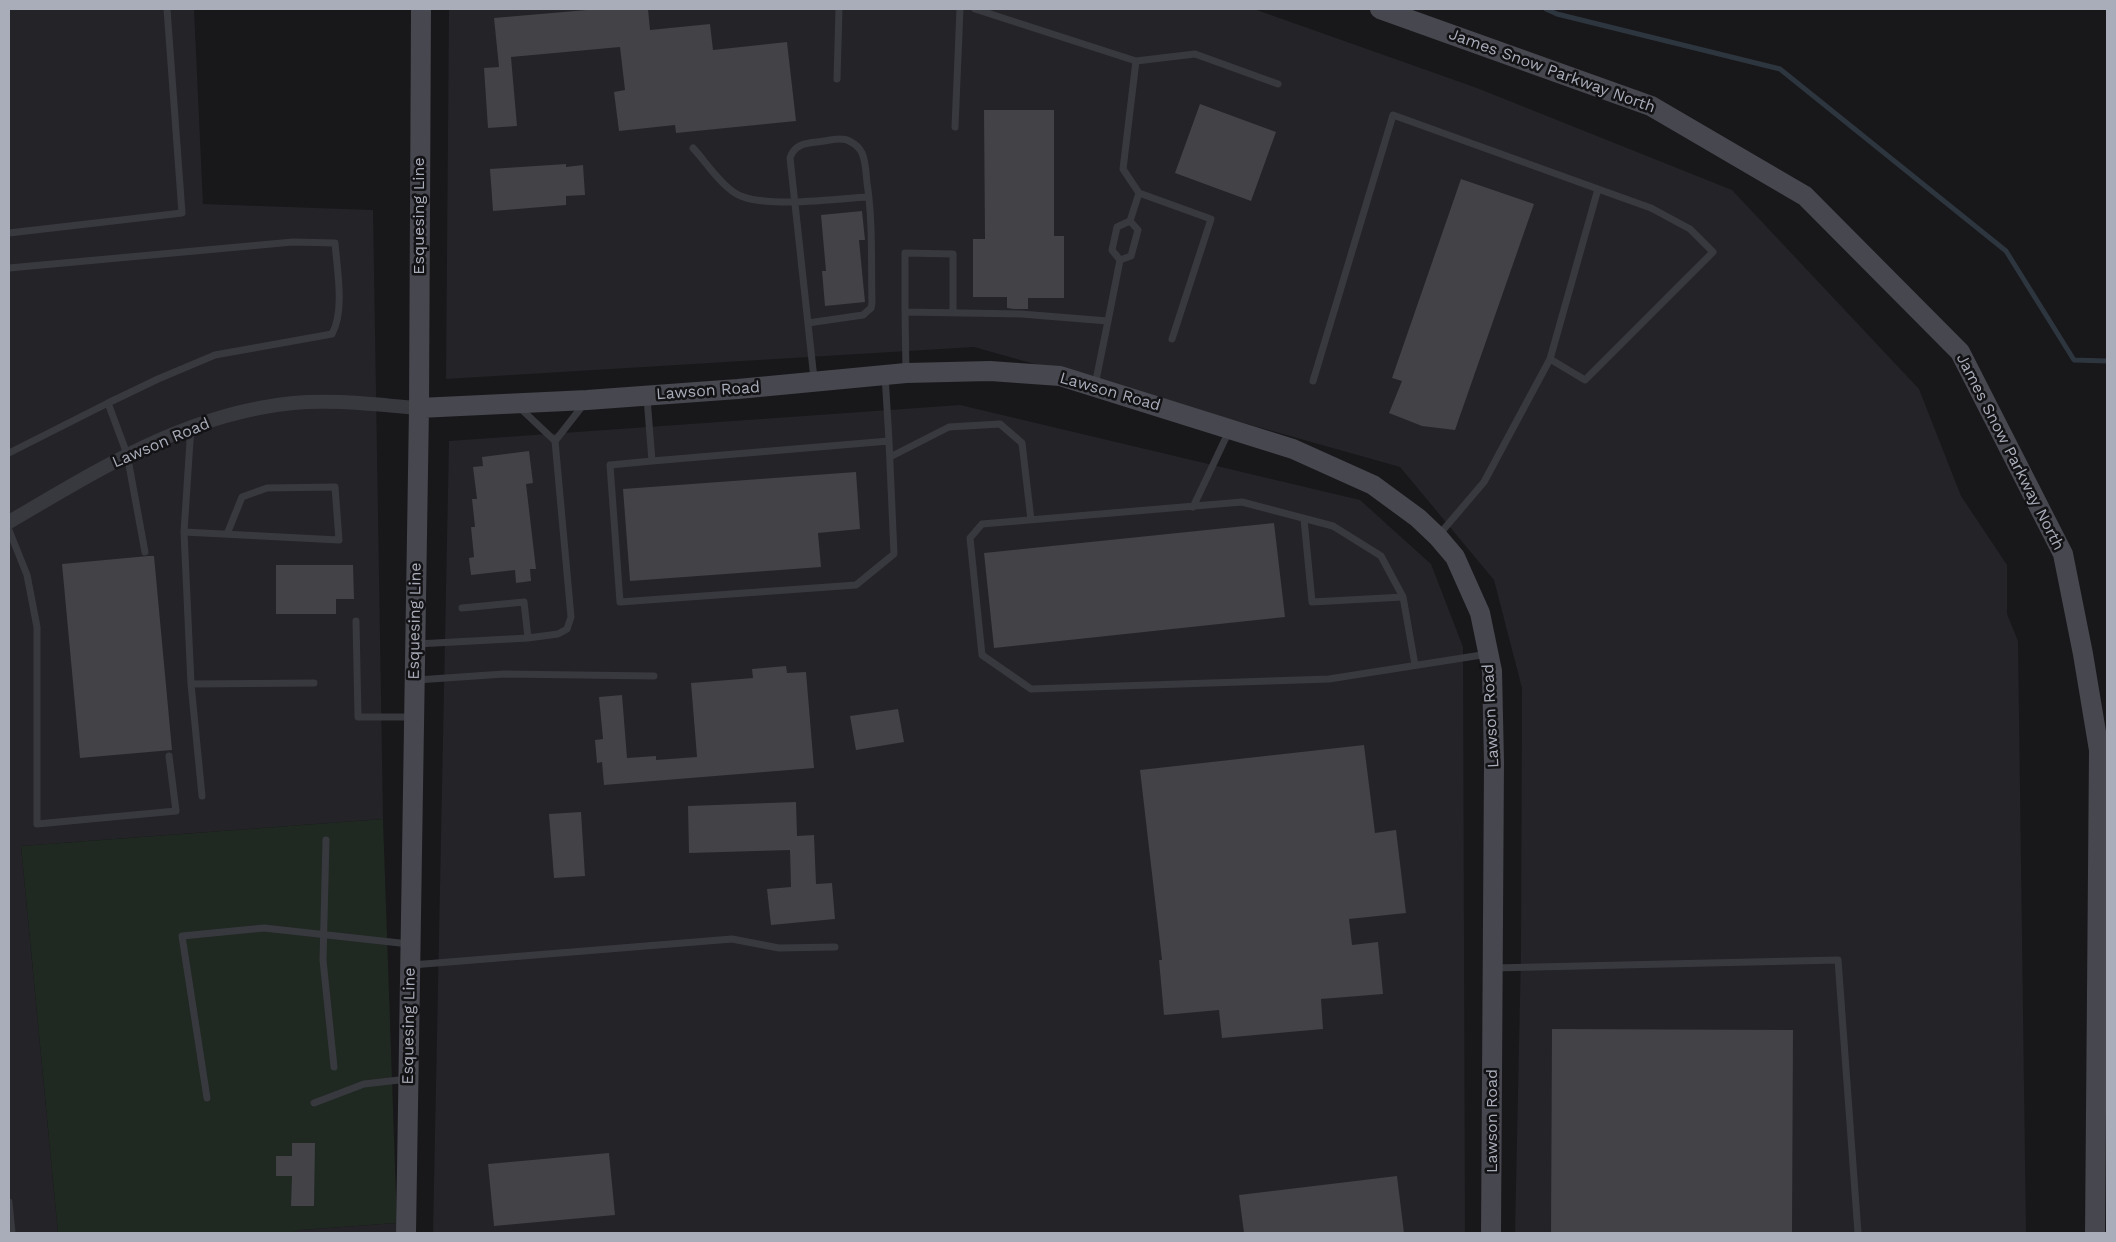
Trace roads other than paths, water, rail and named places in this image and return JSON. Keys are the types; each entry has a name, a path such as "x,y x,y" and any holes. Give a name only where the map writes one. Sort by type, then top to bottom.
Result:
{"street":[{"name":"Esquesing Line","path":"406,1233 419,408 421,9"},
{"name":"James Snow Parkway North","path":"1380,9 1651,106 1805,196 1960,352 2063,554 2083,654 2099,750 2095,1233"},
{"name":"Lawson Road","path":"9,522 128,454 191,426 247,410 294,403 331,402 419,408 587,400 906,373 990,371 1060,376 1293,449 1373,485 1418,518 1438,537 1455,558 1480,614 1492,671 1494,762 1491,1233"}],"lane":[{"path":"9,233 182,214 166,9"},
{"path":"837,79 839,9"},
{"path":"955,127 960,9"},
{"path":"975,9 1136,62 1196,54 1278,84"},
{"path":"1136,62 1123,169 1140,193 1211,219 1172,339"},
{"path":"1313,381 1392,115 1651,208 1690,229 1713,252 1585,380 1550,359"},
{"path":"808,323 863,315 871,308 869,196 861,152 850,141 843,139 805,143 798,146 792,152 790,158 814,382"},
{"path":"693,148 734,193 748,200 768,202 869,196"},
{"path":"1438,537 1484,482 1550,359 1598,189"},
{"path":"1095,386 1120,260 1112,250 1117,227 1130,221 1140,193"},
{"path":"1120,260 1131,256 1135,243 1138,230 1130,221"},
{"path":"9,268 286,242 335,242 339,308 338,324 332,334 215,355 158,379 9,453"},
{"path":"906,373 905,253 952,254 953,312"},
{"path":"905,312 1021,314 1108,321"},
{"path":"885,375 890,457 894,554 856,584 620,602 610,465 889,441"},
{"path":"647,395 652,461"},
{"path":"555,441 587,400"},
{"path":"108,403 128,454 145,552"},
{"path":"414,644 528,638 558,634 567,629 572,617 555,441 514,403"},
{"path":"890,457 949,428 1000,424 1022,443 1031,520"},
{"path":"191,426 184,532 191,684 202,796"},
{"path":"1193,506 1230,429"},
{"path":"184,532 338,540 335,487 267,488 242,497 227,534"},
{"path":"1416,665 1402,597 1381,556 1333,526 1242,502 982,524 970,538 982,655 1031,689 1329,679 1488,654"},
{"path":"1304,518 1312,602 1402,597"},
{"path":"9,530 27,575 37,627 36,824 176,811 169,756"},
{"path":"462,608 524,602 528,638"},
{"path":"356,621 358,717 413,717"},
{"path":"414,680 504,674 654,676"},
{"path":"191,684 314,683"},
{"path":"326,840 322,960 334,1068"},
{"path":"207,1098 182,936 264,928 410,944"},
{"path":"410,965 732,939 779,948 835,947"},
{"path":"1493,968 1838,960 1858,1233"},
{"path":"314,1102 364,1084 408,1079"},
{"path":"9,1202 12,1233"}],"waterway":[{"path":"1546,9 1557,14 1780,69 2006,251 2074,360 2107,361"}]}
